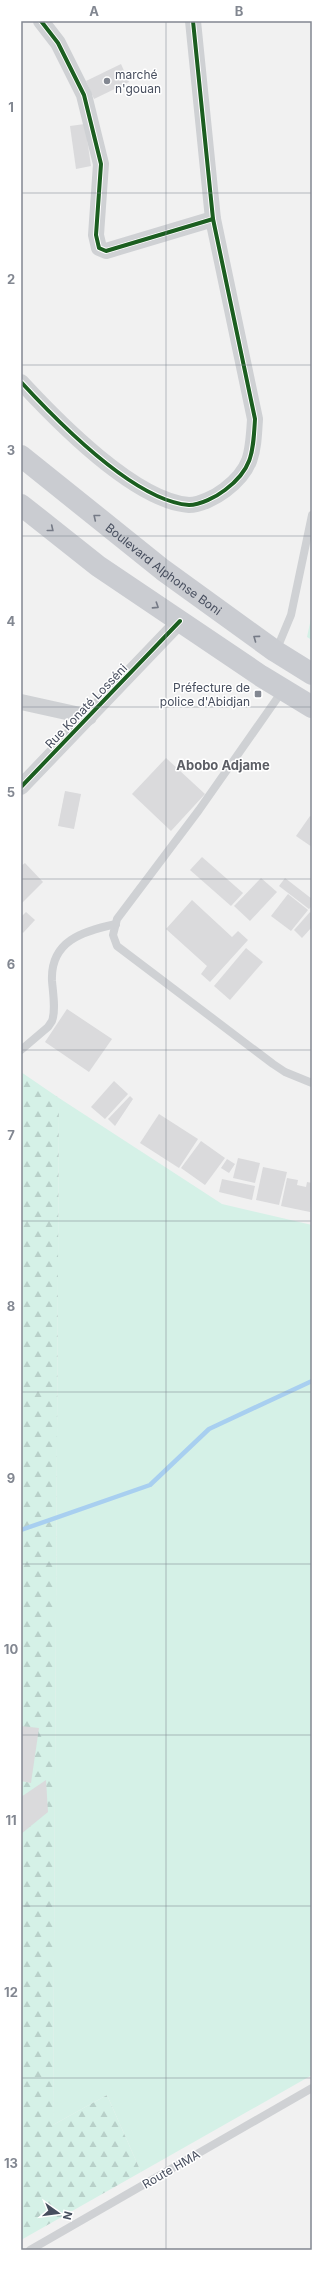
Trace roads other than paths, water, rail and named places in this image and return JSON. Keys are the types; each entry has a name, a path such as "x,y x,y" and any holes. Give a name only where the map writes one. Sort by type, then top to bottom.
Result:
{"main road":[{"name":"Boulevard Alphonse Boni","path":"21,456 163,570 275,651 312,674"},
{"path":"21,504 98,566 284,690 312,707"}],"street":[{"path":"41,21 58,43 84,95 101,164 96,235 99,248 106,251 213,219"},
{"path":"21,382 54,417 129,480 160,498 190,505 216,497 240,478 253,452 255,419 213,219 193,21"},
{"name":"Rue Konaté Losséni","path":"21,787 180,621"},
{"path":"21,702 89,717"}],"lane":[{"path":"275,651 291,615 312,515"},
{"path":"284,690 199,810 117,918 113,935 116,946 273,1064 285,1072 312,1083"},
{"path":"21,1050 45,1030 52,1021 52,977 54,962 61,948 73,938 94,928 116,924"},
{"name":"Route HMA","path":"30,2250 312,2088"}],"waterway":[{"path":"21,1530 150,1485 209,1429 312,1381"}],"place":[{"name":"marché n'gouan","path":"107,81"},
{"name":"Préfecture de police d'Abidjan","path":"258,694"}],"district":[{"name":"Abobo Adjame","path":"223,765"}]}
